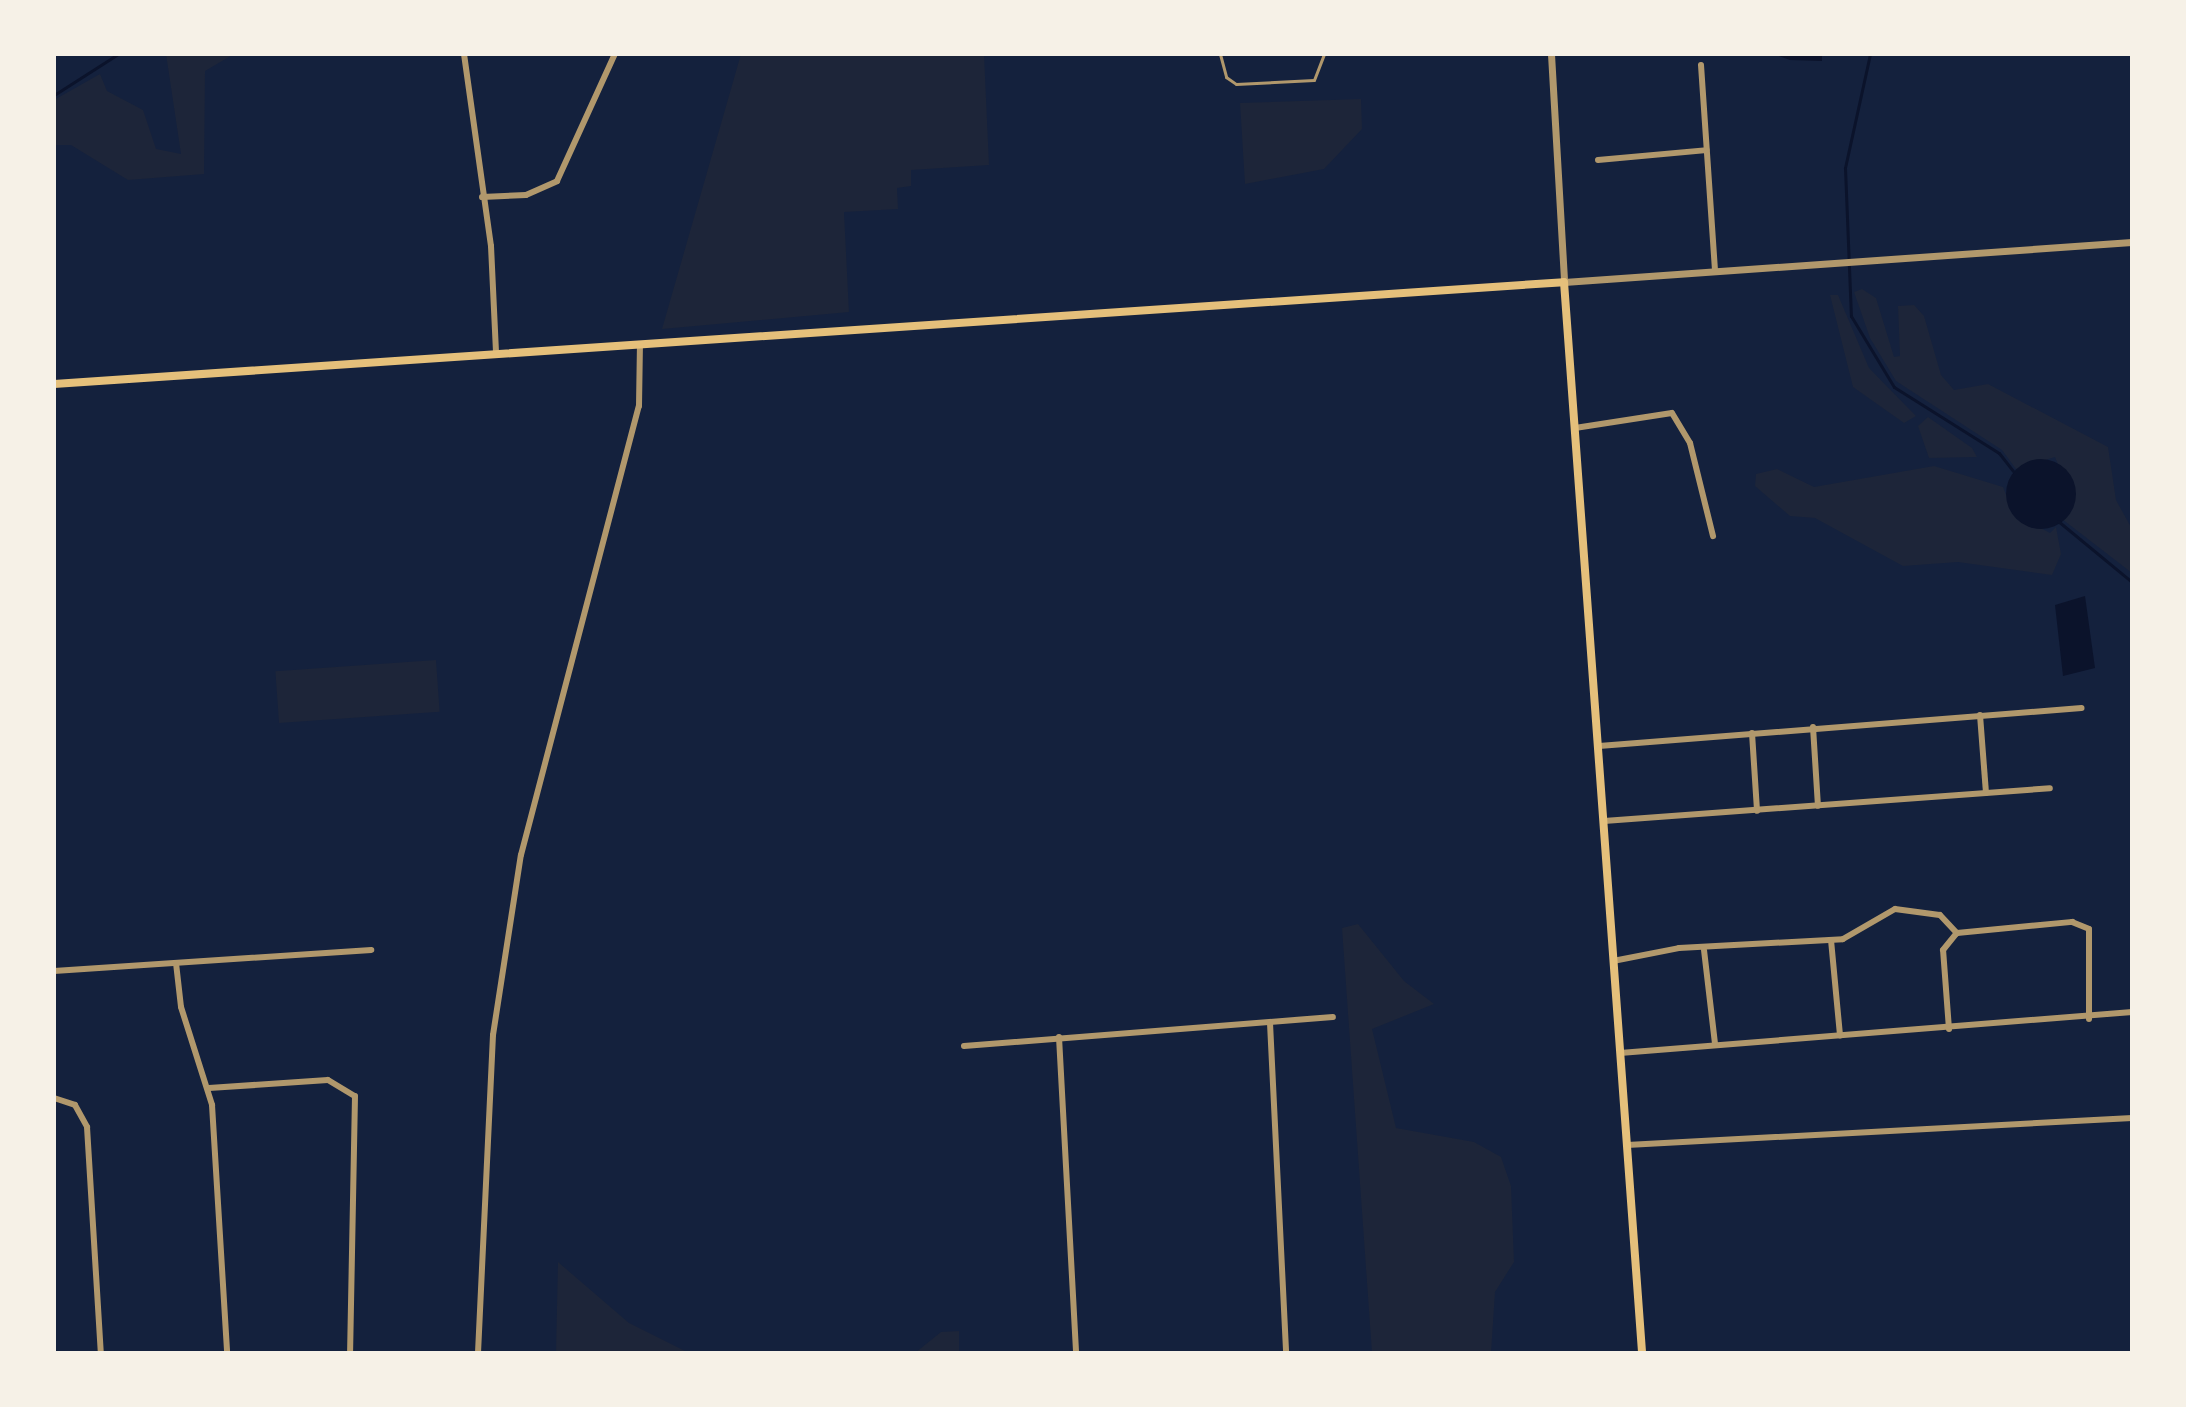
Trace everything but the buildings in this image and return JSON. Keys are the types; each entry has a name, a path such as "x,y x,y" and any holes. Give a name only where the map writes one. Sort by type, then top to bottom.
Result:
{"main road":[{"path":"54,384 1564,282 1642,1353"}],"street":[{"path":"464,54 482,197 496,354"},
{"path":"482,197 526,195 557,181 615,54"},
{"path":"1551,54 1564,282 2132,242"},
{"path":"1701,65 1715,269"},
{"path":"1598,160 1707,150"},
{"path":"478,1353 493,1035 521,855 639,406 640,344"},
{"path":"1575,428 1672,413 1690,443 1713,536"},
{"path":"1599,746 2082,708"},
{"path":"1980,715 1986,793"},
{"path":"1813,727 1818,806"},
{"path":"1752,733 1757,811"},
{"path":"1604,821 2050,788"},
{"path":"1613,961 1831,940 1895,909 1940,915 1957,933"},
{"path":"1949,1029 1943,950 1957,933 2083,923 2089,1019"},
{"path":"1831,940 1840,1036"},
{"path":"54,971 371,950"},
{"path":"1704,950 1715,1043"},
{"path":"176,963 181,1007 209,1088 227,1353"},
{"path":"1620,1053 1715,1043 2089,1019 2132,1012"},
{"path":"964,1046 1333,1017"},
{"path":"1270,1023 1286,1353"},
{"path":"1059,1037 1076,1353"},
{"path":"209,1088 328,1080 355,1096 350,1353"},
{"path":"54,1098 75,1105 87,1127 101,1353"},
{"path":"1627,1145 2132,1118"}],"lane":[{"path":"1220,54 1226,77 1236,84 1314,80 1324,54"}],"shaded area":[{"path":"166,54 234,54 205,71 204,174 128,180 71,145 54,145 54,100 100,74 107,91 143,110 156,149 181,154"},
{"path":"741,54 984,54 989,165 911,170 911,186 897,188 898,209 844,212 849,312 662,329"},
{"path":"1773,54 1822,54 1822,61 1790,60"},
{"path":"1361,99 1362,129 1324,169 1245,184 1240,103"},
{"path":"1862,289 1876,298 1894,357 1900,356 1898,306 1914,305 1924,316 1941,375 1954,390 1988,384 2108,447 2116,500 2132,529 2132,573 2062,519 2072,500 2055,457 2016,469 2002,450 1896,381 1870,338 1854,292"},
{"path":"1830,295 1838,295 1869,368 1916,416 1904,423 1853,387"},
{"path":"1928,417 1972,448 1977,457 1929,458 1918,426"},
{"path":"2048,459 2070,474 2076,494 2074,508 2066,519 2055,527 2034,529 2016,519 2008,508 2006,487 2016,469 2027,461"},
{"path":"1934,466 2003,487 2013,513 2050,533 2056,527 2061,554 2052,575 1958,562 1903,566 1815,518 1790,516 1755,486 1756,474 1777,469 1814,487"},
{"path":"2085,596 2095,668 2063,676 2055,605"},
{"path":"436,660 440,712 279,723 275,671"},
{"path":"1358,924 1404,981 1434,1004 1372,1029 1396,1128 1474,1142 1501,1157 1511,1186 1514,1262 1495,1292 1491,1353 1372,1353 1342,928"},
{"path":"558,1262 629,1323 689,1353 556,1353"},
{"path":"959,1331 959,1353 915,1353 941,1332"}],"waterway":[{"path":"54,95 118,54"},
{"path":"1870,54 1845,168 1851,316 1894,387 1999,453 2013,471"},
{"path":"2058,521 2132,582"}]}
